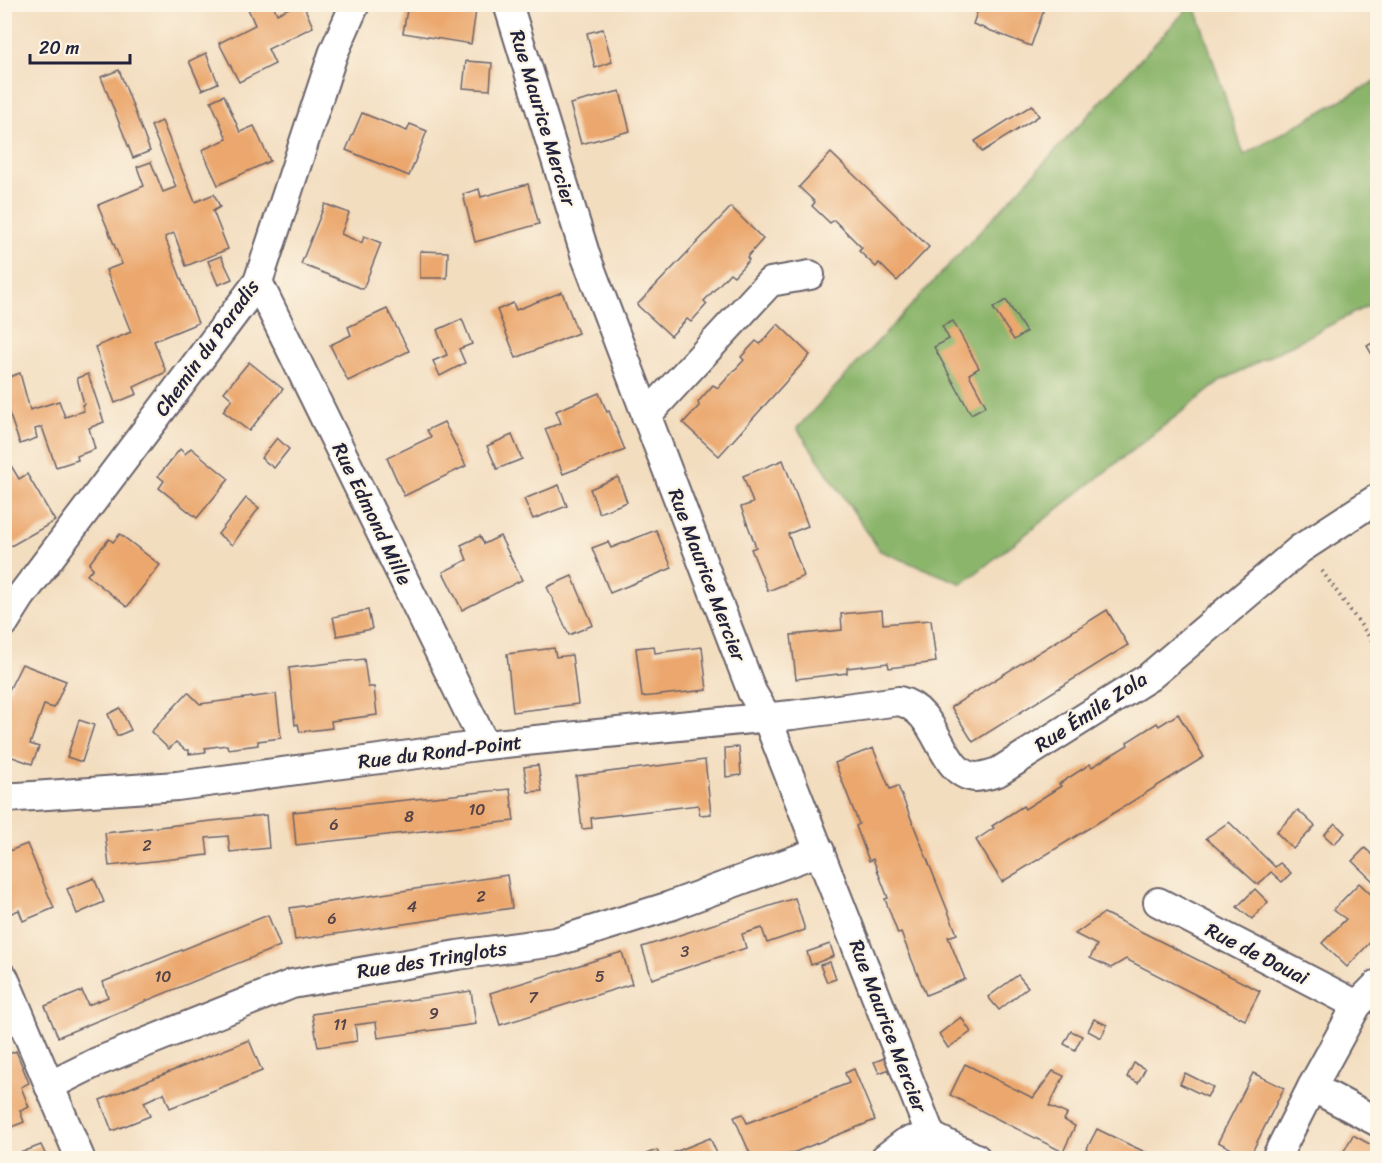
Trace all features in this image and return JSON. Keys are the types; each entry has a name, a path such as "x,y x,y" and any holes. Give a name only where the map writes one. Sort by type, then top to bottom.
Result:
{"street":[{"name":"Chemin du Paradis","path":"4,623 21,596 258,282 333,54 355,4"},
{"name":"Rue Maurice Mercier","path":"508,4 586,257 752,692 766,716 820,851 932,1147"},
{"path":"646,416 770,282 810,275"},
{"name":"Rue Edmond Mille","path":"258,282 485,745"},
{"name":"Rue Émile Zola","path":"876,703 899,701 910,704 921,712 931,725 949,759 960,771 973,777 998,772 1149,677 1304,546 1377,498"},
{"name":"Rue du Rond-Point","path":"4,798 177,786 485,745 792,715 876,703"},
{"name":"Rue des Tringlots","path":"49,1086 98,1062 292,984 457,955 555,942 670,906 820,851"},
{"name":"Rue de Douai","path":"1158,902 1358,1005"},
{"path":"4,978 80,1158"},
{"path":"1276,1158 1312,1087 1358,1005 1377,984"},
{"path":"1312,1087 1377,1122"},
{"path":"885,1158 906,1142 976,1158"}],"path":[{"path":"1304,546 1377,649"}],"green space":[{"path":"1191,5 1195,5 1244,155 1377,80 1377,301 1221,381 962,584 880,551 797,428"}],"building":[{"path":"246,4 273,4 277,14 297,4 303,4 313,27 268,49 275,64 239,82 219,43 255,25"},
{"path":"408,4 477,4 471,44 403,33"},
{"path":"980,4 1046,4 1031,46 973,24"},
{"path":"603,29 612,62 595,68 587,33"},
{"path":"206,53 218,83 202,90 189,61"},
{"path":"466,61 492,63 490,90 463,88"},
{"path":"119,70 150,151 133,158 101,77"},
{"path":"620,91 630,131 581,144 570,104"},
{"path":"224,95 240,132 254,126 270,161 218,185 202,150 227,139 211,101"},
{"path":"1032,105 1039,116 982,152 975,141"},
{"path":"362,113 407,131 410,124 427,131 409,176 346,150"},
{"path":"162,121 195,202 214,194 220,207 213,211 228,249 186,266 174,233 165,237 198,323 154,341 166,372 134,387 137,394 115,403 95,347 131,332 106,270 122,264 98,205 144,186 137,167 151,162 163,192 176,187 151,126"},
{"path":"831,153 929,247 897,281 879,263 876,267 859,251 862,248 834,220 830,223 812,206 815,202 799,187"},
{"path":"528,184 539,224 475,242 463,194 479,189 481,197"},
{"path":"325,204 349,213 341,234 362,243 364,236 381,243 363,289 301,264"},
{"path":"731,207 763,239 747,257 749,260 734,276 730,273 704,301 707,304 691,322 687,319 671,336 637,305"},
{"path":"420,251 448,252 447,278 420,278"},
{"path":"221,256 232,279 218,285 208,261"},
{"path":"562,292 578,333 516,358 497,310 513,303 516,310"},
{"path":"1006,300 1026,332 1014,340 993,308"},
{"path":"387,309 409,351 348,381 330,345 351,335 348,327"},
{"path":"462,319 472,344 459,349 465,363 440,376 433,361 447,355 437,330"},
{"path":"953,321 979,368 969,374 986,406 971,414 934,347 949,339 942,326"},
{"path":"778,324 810,355 719,456 683,423 699,406 698,402 713,385 718,388 744,360 741,357 756,341 760,344"},
{"path":"1377,340 1377,363 1367,346"},
{"path":"249,362 283,389 249,431 223,411 232,399 224,392"},
{"path":"20,373 30,410 59,401 65,417 84,411 77,378 88,374 104,422 89,428 95,449 77,456 78,460 56,467 42,427 35,429 37,438 20,444 4,399 4,379"},
{"path":"599,393 625,450 563,474 545,429 561,423 556,411"},
{"path":"444,422 466,466 404,496 387,458 431,437 427,430"},
{"path":"512,435 522,459 497,469 487,446"},
{"path":"277,438 289,449 274,468 261,458"},
{"path":"191,448 229,479 197,518 159,488 164,481 158,476 180,449 185,454"},
{"path":"4,454 19,479 27,474 55,521 4,550"},
{"path":"783,460 808,526 788,534 804,576 768,591 751,549 756,547 741,507 753,503 743,476"},
{"path":"618,477 627,502 599,513 590,489"},
{"path":"559,485 567,506 533,519 524,499"},
{"path":"246,498 259,508 232,545 218,534"},
{"path":"656,530 672,568 610,593 592,548 608,542 611,548"},
{"path":"120,534 160,565 127,607 87,575 93,568 89,564 99,551 109,539 113,542"},
{"path":"480,536 484,544 500,536 522,580 462,610 443,572 467,560 461,545"},
{"path":"572,576 593,625 569,635 547,587"},
{"path":"368,610 372,629 337,636 333,617"},
{"path":"882,610 883,624 931,620 936,662 889,668 888,663 847,668 847,673 796,679 791,635 842,630 841,614"},
{"path":"1107,610 1128,645 973,742 951,707"},
{"path":"654,646 655,653 702,647 707,690 642,697 636,648"},
{"path":"554,648 556,657 572,655 578,704 513,712 507,654"},
{"path":"364,659 368,687 374,687 377,715 331,721 332,728 300,732 298,724 295,725 289,668"},
{"path":"22,664 66,681 54,708 44,705 30,744 39,747 32,764 4,754 4,690 8,692"},
{"path":"188,692 200,704 276,694 281,738 258,741 258,745 228,749 227,745 205,748 206,752 189,754 189,750 185,750 176,742 169,749 151,732"},
{"path":"120,708 131,730 117,736 108,714"},
{"path":"1178,714 1204,757 1002,882 976,840 994,828 992,826 1023,806 1025,809 1090,764 1092,767 1128,745 1127,742 1157,723 1159,726"},
{"path":"79,720 94,725 82,762 67,757"},
{"path":"739,747 741,775 726,777 725,748"},
{"path":"873,748 890,789 898,786 957,934 948,937 965,979 926,995 901,933 898,934 885,899 888,898 873,859 869,861 856,826 859,824 835,763"},
{"path":"705,760 711,814 700,815 698,805 591,818 592,828 582,829 576,776"},
{"path":"538,765 542,791 528,792 524,767"},
{"path":"510,789 514,821 296,845 293,812"},
{"path":"1298,810 1315,826 1293,849 1276,832"},
{"path":"266,815 269,848 230,852 228,836 206,838 208,855 109,866 105,833"},
{"path":"1229,822 1275,867 1280,863 1291,873 1282,882 1271,872 1258,885 1206,838"},
{"path":"1335,823 1345,833 1334,844 1324,835"},
{"path":"27,844 54,908 23,921 19,910 9,914 4,903 4,853"},
{"path":"1365,848 1377,859 1377,885 1352,861"},
{"path":"507,875 512,908 295,940 290,908"},
{"path":"94,878 104,902 77,914 67,889"},
{"path":"1359,883 1377,900 1377,935 1347,967 1322,943 1346,919 1333,910"},
{"path":"1255,889 1268,902 1252,919 1237,907"},
{"path":"795,898 805,930 767,943 762,928 742,934 746,948 652,979 642,947"},
{"path":"1104,913 1260,991 1245,1020 1126,959 1111,968 1090,958 1097,945 1075,934"},
{"path":"268,915 280,946 58,1037 45,1006 82,991 88,1005 108,997 103,982"},
{"path":"830,944 834,956 811,965 807,952"},
{"path":"622,952 632,984 500,1025 490,993"},
{"path":"830,962 836,979 827,982 820,965"},
{"path":"1018,975 1028,987 999,1010 988,997"},
{"path":"471,991 476,1024 378,1038 376,1022 355,1025 357,1041 318,1047 312,1014"},
{"path":"961,1017 971,1032 948,1048 939,1034"},
{"path":"1094,1019 1107,1025 1101,1038 1088,1031"},
{"path":"1071,1031 1082,1036 1075,1050 1064,1044"},
{"path":"249,1040 262,1071 170,1108 164,1093 144,1102 150,1116 112,1131 100,1100"},
{"path":"16,1051 29,1083 21,1087 29,1107 20,1111 24,1122 4,1130 4,1056"},
{"path":"885,1058 890,1069 879,1073 874,1062"},
{"path":"1134,1063 1145,1069 1138,1083 1127,1077"},
{"path":"965,1064 1033,1098 1053,1071 1064,1076 1049,1106 1067,1114 1064,1120 1075,1126 1063,1152 950,1095"},
{"path":"854,1069 875,1120 780,1158 752,1158 734,1117 743,1114 747,1123 849,1083 845,1073"},
{"path":"1185,1073 1213,1087 1207,1097 1180,1084"},
{"path":"1253,1073 1284,1088 1249,1158 1218,1142"},
{"path":"1097,1129 1130,1145 1158,1158 1082,1158"},
{"path":"1353,1135 1377,1148 1377,1158 1340,1158"},
{"path":"710,1138 719,1158 660,1158"},
{"path":"41,1145 47,1158 7,1158"},
{"path":"657,1150 660,1158 648,1158 646,1154"}]}
